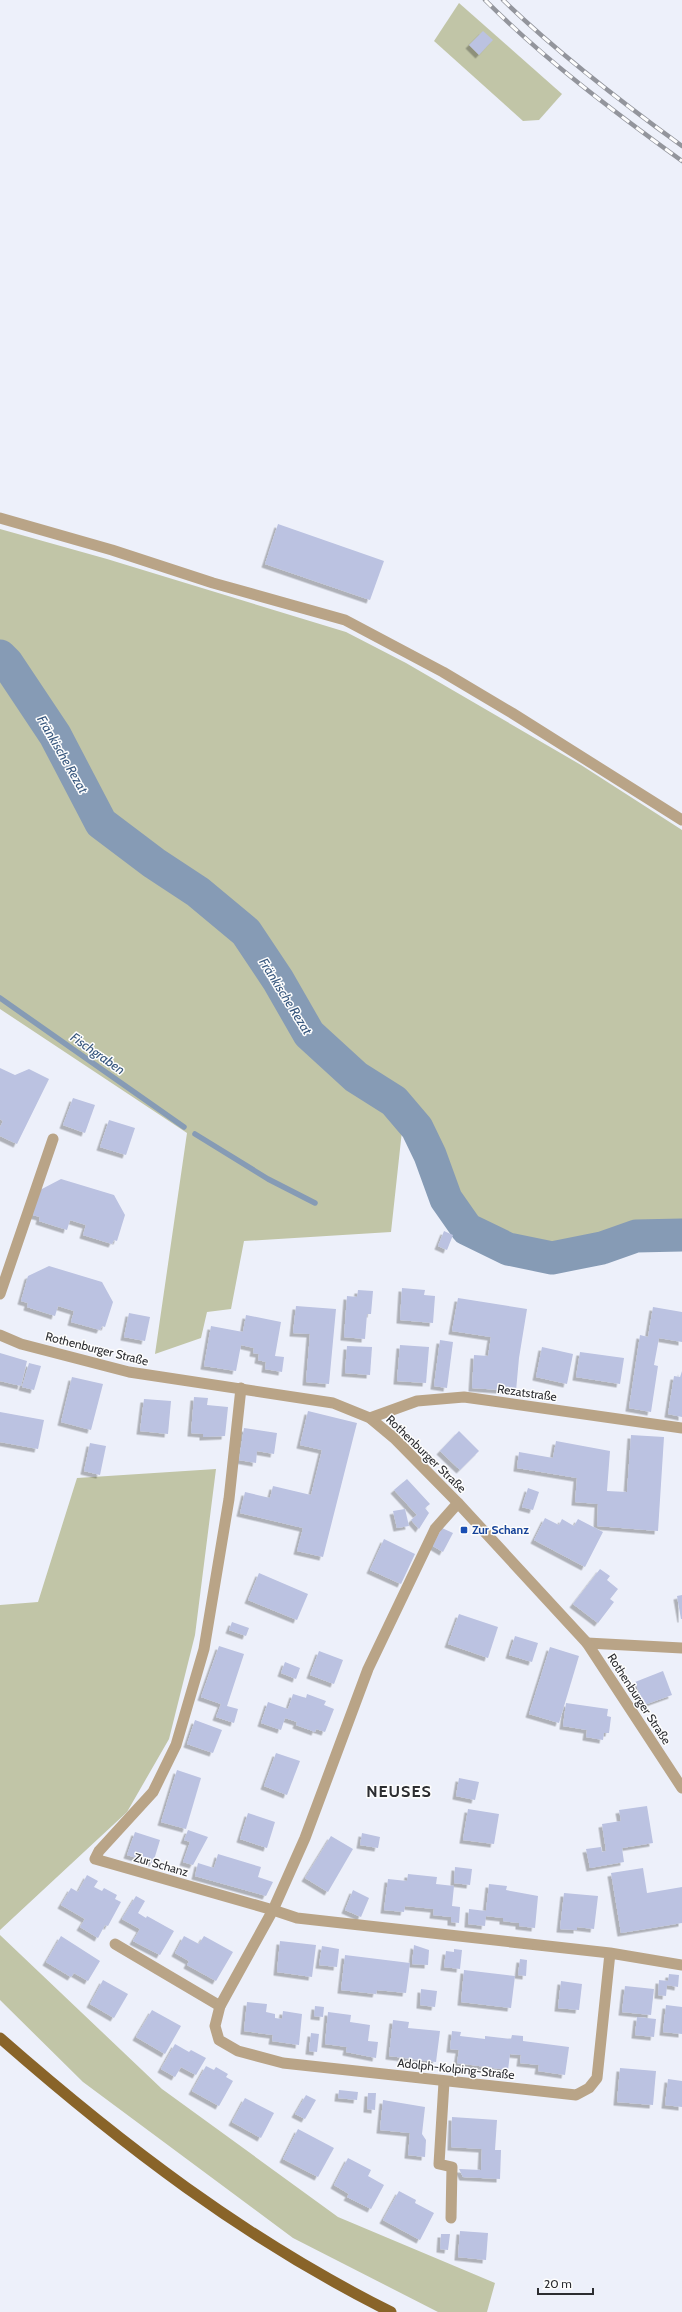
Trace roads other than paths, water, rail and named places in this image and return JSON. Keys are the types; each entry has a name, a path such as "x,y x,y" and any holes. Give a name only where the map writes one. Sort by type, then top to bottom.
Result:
{"main road":[{"path":"0,2038 135,2152 217,2211 306,2267 391,2312"}],"street":[{"path":"0,518 112,550 213,583 345,620 443,672 512,713 682,820"},
{"path":"0,1294 54,1139"},
{"name":"Rothenburger Straße","path":"0,1335 21,1344 128,1372 333,1403 370,1418 394,1438 458,1503 587,1643 682,1788"},
{"name":"Zur Schanz","path":"241,1388 229,1499 204,1649 178,1738 153,1792 99,1851 95,1859 273,1910"},
{"name":"Rezatstraße","path":"370,1418 417,1401 464,1397 682,1428"},
{"path":"458,1503 435,1529 368,1668 306,1838 273,1910 297,1918 610,1953 682,1965"},
{"path":"587,1643 682,1648"},
{"name":"Adolph-Kolping-Straße","path":"273,1910 220,2006 215,2026 219,2040 238,2051 284,2063 444,2082 576,2095 589,2088 598,2078 610,1953"},
{"path":"115,1944 220,2006"},
{"path":"444,2082 439,2164 452,2167 451,2218"}],"waterway":[{"name":"Fränkische Rezat","path":"0,656 7,663 55,735 101,823 154,863 198,892 246,932 278,980 309,1034 356,1077 394,1101 417,1128 430,1155 446,1199 467,1229 508,1249 552,1258 602,1248 636,1236 682,1235"},
{"name":"Fischgraben","path":"0,998 184,1127"},
{"name":"Fischgraben","path":"195,1134 268,1179 315,1203"}],"railway":[{"path":"485,0 531,43 580,84 682,161"},
{"path":"503,0 524,20 590,76 682,146"}],"place":[{"name":"Zur Schanz","path":"464,1530"}],"district":[{"name":"NEUSES","path":"399,1791"}]}
